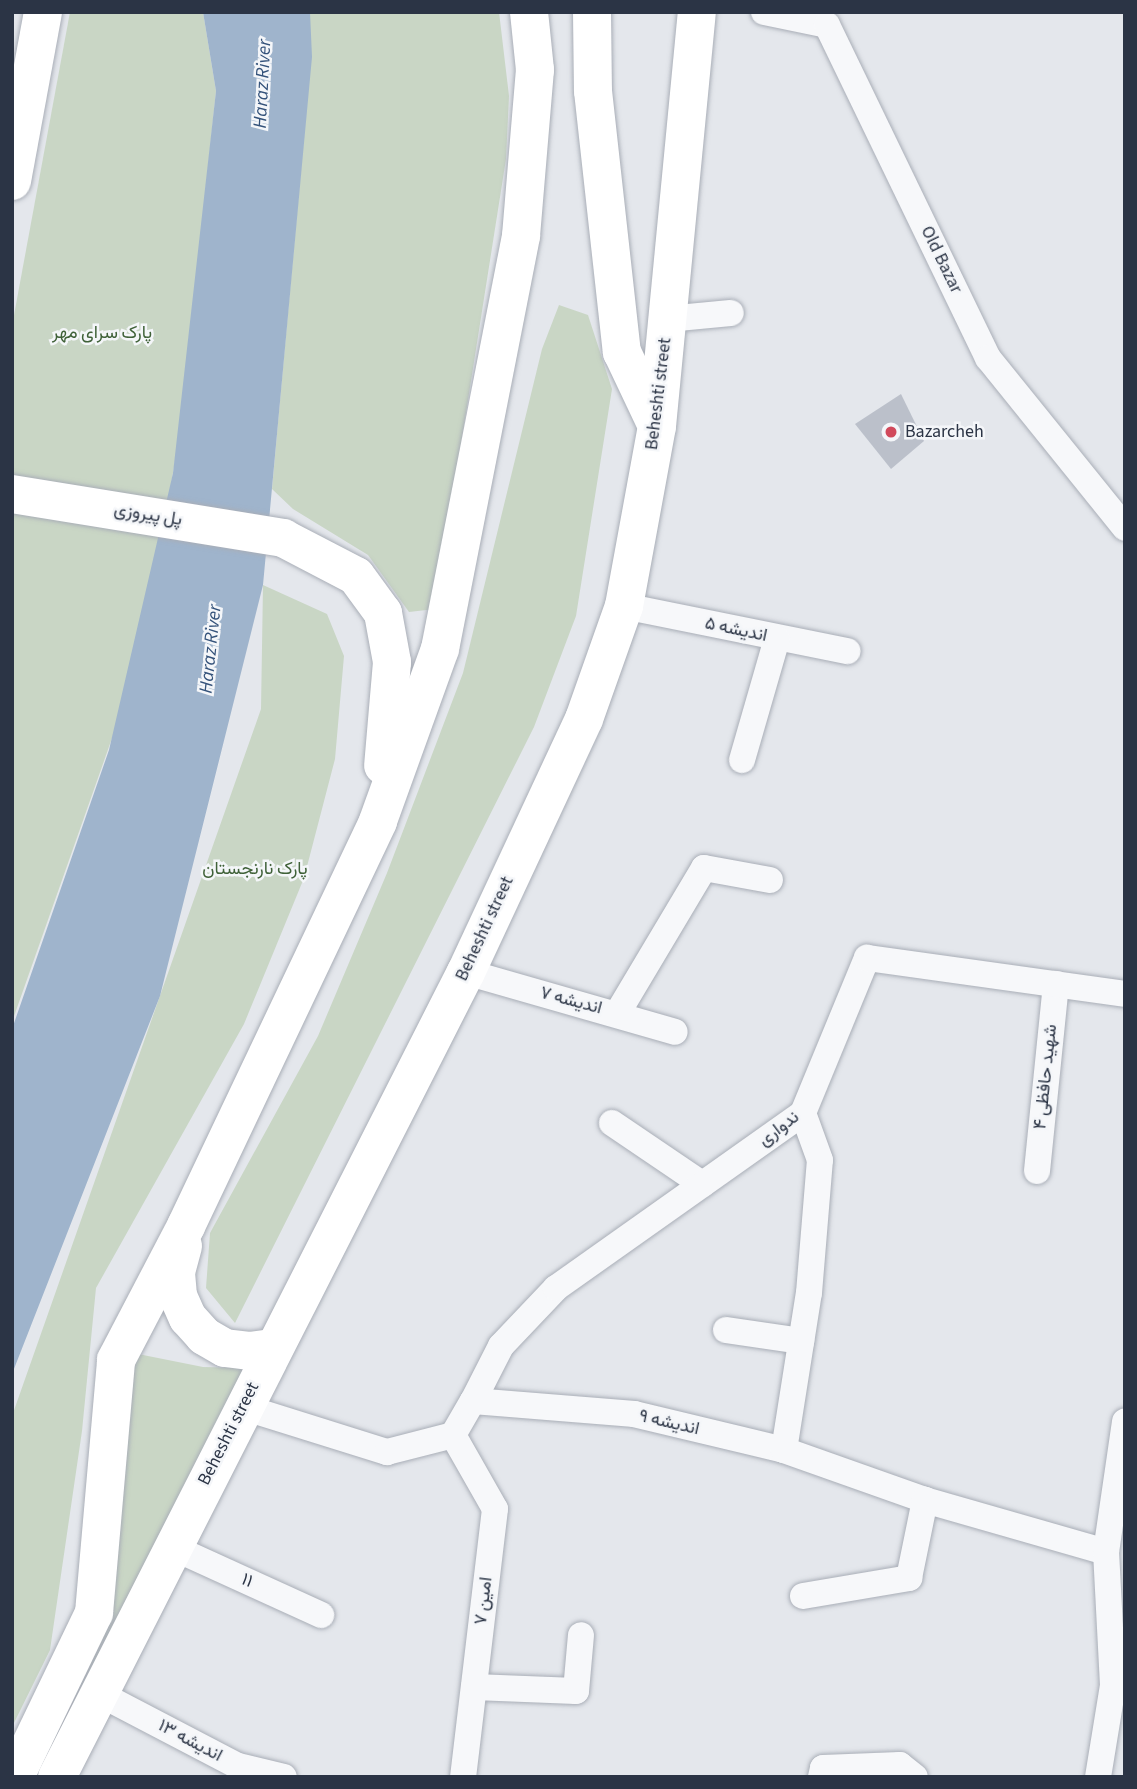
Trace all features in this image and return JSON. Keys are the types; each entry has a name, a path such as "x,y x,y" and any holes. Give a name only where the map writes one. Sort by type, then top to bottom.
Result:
{"main road":[{"path":"12,181 43,12"},
{"path":"15,1777 94,1613 116,1360 186,1226 378,821 440,649 521,236 535,70 529,12"},
{"path":"592,12 593,91 622,352 657,426"},
{"name":"Beheshti street","path":"57,1777 272,1348 466,972 584,719 624,606 657,426 697,12"},
{"name":"پل پیروزی","path":"12,494 283,538 356,576 383,613 392,662 378,821"},
{"path":"186,1226 176,1272 178,1297 188,1318 204,1336 225,1348 249,1351 272,1348"}],"street":[{"name":"Old Bazar","path":"764,12 827,25 988,358 1125,528"},
{"path":"667,319 731,313"},
{"name":"اندیشه ۵","path":"624,606 777,639 848,651"},
{"path":"743,760 777,639"},
{"path":"617,1014 704,868 770,880"},
{"name":"ندواری","path":"473,1401 501,1346 556,1288 803,1113 867,958 1125,994"},
{"name":"اندیشه ۷","path":"466,972 675,1032"},
{"name":"شهید حافظی ۴","path":"1037,1171 1056,984"},
{"path":"784,1450 801,1341 820,1160 803,1113"},
{"path":"612,1124 702,1184"},
{"path":"726,1330 801,1341"},
{"path":"243,1407 387,1452 453,1435 473,1401"},
{"name":"اندیشه ۹","path":"473,1401 634,1414 784,1450 925,1500 1106,1552"},
{"path":"1098,1777 1113,1685 1106,1552 1125,1421"},
{"name":"امین ۷","path":"453,1435 495,1509 463,1777"},
{"path":"803,1596 909,1578 925,1500"},
{"name":"۱۱","path":"172,1547 321,1615"},
{"path":"474,1687 576,1691 581,1635"},
{"name":"اندیشه ۱۳","path":"100,1693 216,1767 238,1766 284,1777"},
{"path":"821,1777 823,1769 901,1765 915,1777"}],"green space":[{"name":"پارک سرای مهر","path":"70,12 203,12 216,91 181,426 142,653 12,1022 12,326"},
{"path":"305,12 499,12 509,96 506,159 435,609 409,612 368,555 293,509 272,489 307,103"},
{"path":"559,305 588,315 612,389 576,616 534,727 235,1323 206,1288 210,1233 318,1036 387,873 463,673 542,349"},
{"name":"پارک نارنجستان","path":"263,585 327,614 344,656 335,759 304,878 244,1024 96,1288 82,1431 50,1650 12,1727 12,1416 261,709"},
{"path":"133,1353 203,1367 245,1368 75,1699 110,1590"}],"water":[{"name":"Haraz River","path":"203,12 310,12 312,57 263,585 160,996 12,1374 12,1029 109,750 173,473 216,91"}],"building":[{"name":"Bazarcheh","path":"901,394 924,441 891,469 855,424"}],"place":[{"name":"Bazarcheh","path":"891,432"}]}
